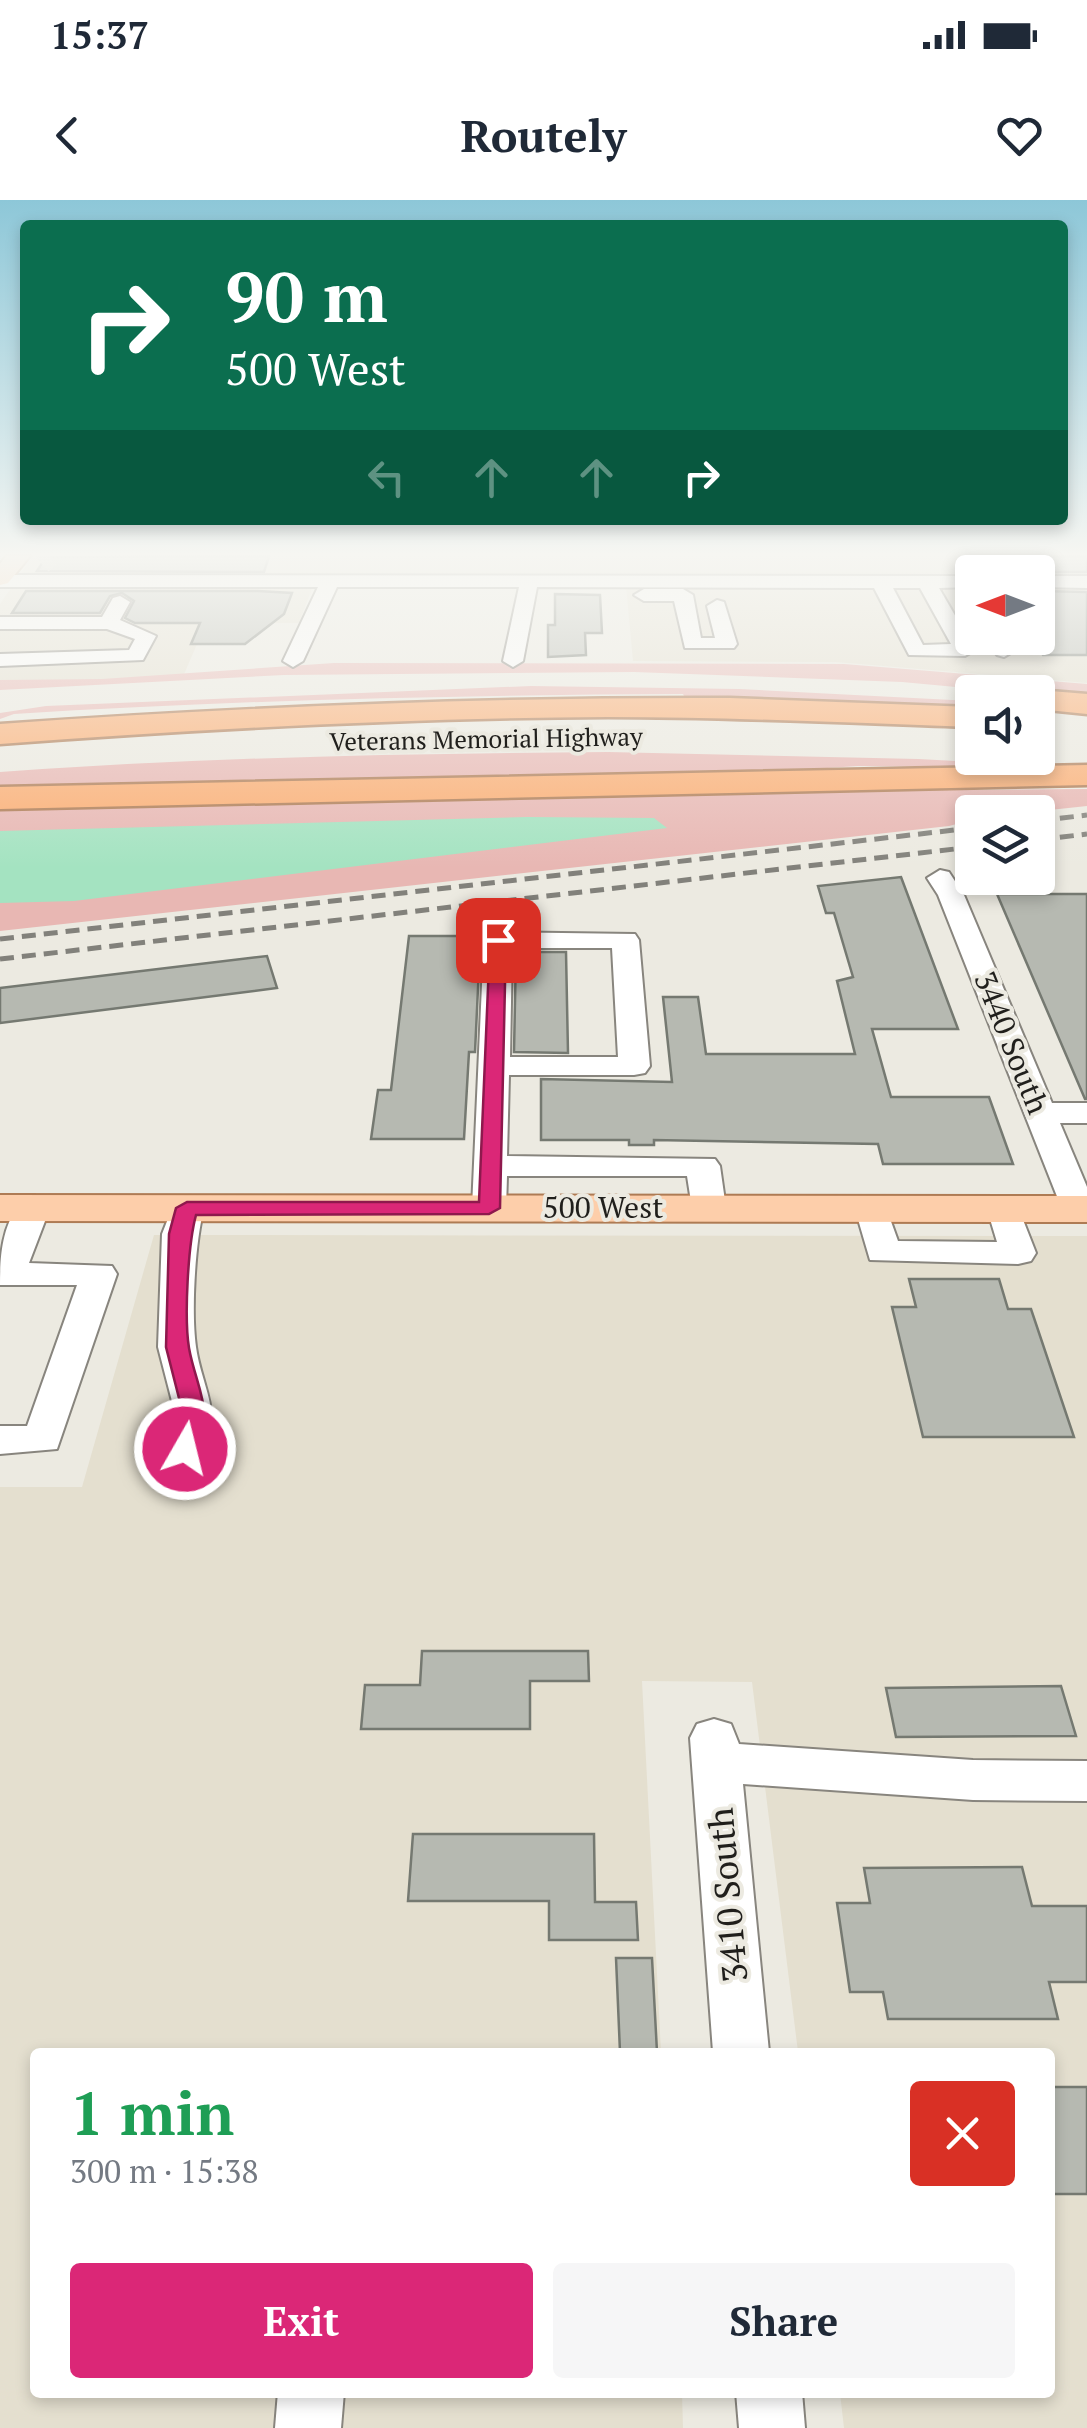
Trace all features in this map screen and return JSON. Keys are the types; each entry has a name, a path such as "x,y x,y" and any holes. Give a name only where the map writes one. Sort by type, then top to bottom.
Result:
{"highway":[{"path":"272,685 656,681 955,695"},
{"path":"0,708 60,700 384,684"},
{"path":"1055,701 1087,704"},
{"name":"Veterans Memorial Highway","path":"0,734 176,722 514,710 732,710 955,717"},
{"path":"1055,723 1087,724"},
{"name":"Veterans Memorial Highway","path":"0,759 293,742 542,736 776,738 955,745"},
{"path":"1055,751 1087,752"},
{"path":"0,800 1087,776"}],"main road":[{"name":"500 West","path":"17,1208 187,1208 490,1187 708,1208 1083,1209"}],"street":[{"name":"3440 South","path":"940,878 951,895 1083,1209"},
{"path":"490,1187 492,1066 498,940 625,940 634,1066 492,1066"},
{"path":"1040,1113 1087,1113"},
{"path":"0,1440 43,1439 99,1274 4,1274 17,1208"},
{"path":"185,1449 194,1410 177,1347 180,1234 187,1208"},
{"name":"3410 South","path":"742,2048 715,1751 768,1763 973,1780 1087,1780"},
{"path":"308,2428 310,2398"},
{"path":"770,2398 772,2428"}],"shaded area":[{"path":"0,660 190,660 182,679 0,685"},
{"path":"633,660 1087,660 1087,683 1055,680 1055,675 991,675 836,662"},
{"path":"334,663 844,664 978,675 955,675 955,687 634,672 284,675 0,690 0,680 102,679"},
{"path":"1055,681 1087,684 1087,699 1055,696"},
{"path":"531,686 739,689 955,700 955,706 685,698 683,694 349,699 14,714 0,719 0,713 46,706"},
{"path":"608,752 918,759 955,761 955,767 858,766 750,773 0,792 0,772 304,757"},
{"path":"932,784 963,790 1087,789 1087,806 1055,809 1055,795 955,795 955,824 949,826 0,931 0,810"},
{"path":"527,817 654,818 667,828 74,901 0,903 0,831"},
{"path":"154,1235 1087,1236 1087,2428 844,2428 841,2398 1055,2398 1055,2048 798,2048 752,1682 642,1681 661,2048 30,2048 30,2398 682,2398 683,2428 0,2428 0,1487 82,1487"}],"building":[{"path":"901,877 958,1029 872,1029 891,1097 989,1097 1013,1164 883,1164 878,1144 654,1140 654,1145 629,1145 629,1140 541,1140 541,1079 672,1082 663,997 698,997 706,1054 855,1054 837,981 853,977 834,913 826,913 818,886"},
{"path":"1087,894 1085,1099 997,895"},
{"path":"409,936 475,936 475,946 480,946 475,1052 469,1052 464,1139 371,1139 378,1090 391,1090"},
{"path":"516,952 566,952 568,1053 514,1052"},
{"path":"267,956 277,988 0,1023 0,988"},
{"path":"909,1279 999,1279 1008,1309 1031,1309 1074,1437 923,1437 892,1307 916,1307"},
{"path":"422,1651 588,1651 589,1681 530,1681 530,1729 361,1729 365,1685 420,1685"},
{"path":"1061,1686 1076,1736 896,1737 886,1688"},
{"path":"413,1834 594,1834 595,1902 636,1902 638,1940 549,1940 549,1901 408,1901"},
{"path":"1022,1867 1032,1906 1087,1906 1087,1982 1049,1982 1058,2019 888,2019 883,1992 850,1992 837,1903 870,1903 864,1868"},
{"path":"616,1958 652,1958 657,2048 620,2048"},
{"path":"1055,2087 1087,2087 1087,2194 1055,2194"}],"railway":[{"path":"1055,819 1087,815"},
{"path":"0,939 955,830"},
{"path":"1055,838 1087,834"},
{"path":"0,959 955,849"}],"route":[{"path":"185,1449 194,1410 177,1347 180,1234 187,1208 489,1208 498,940"}]}
